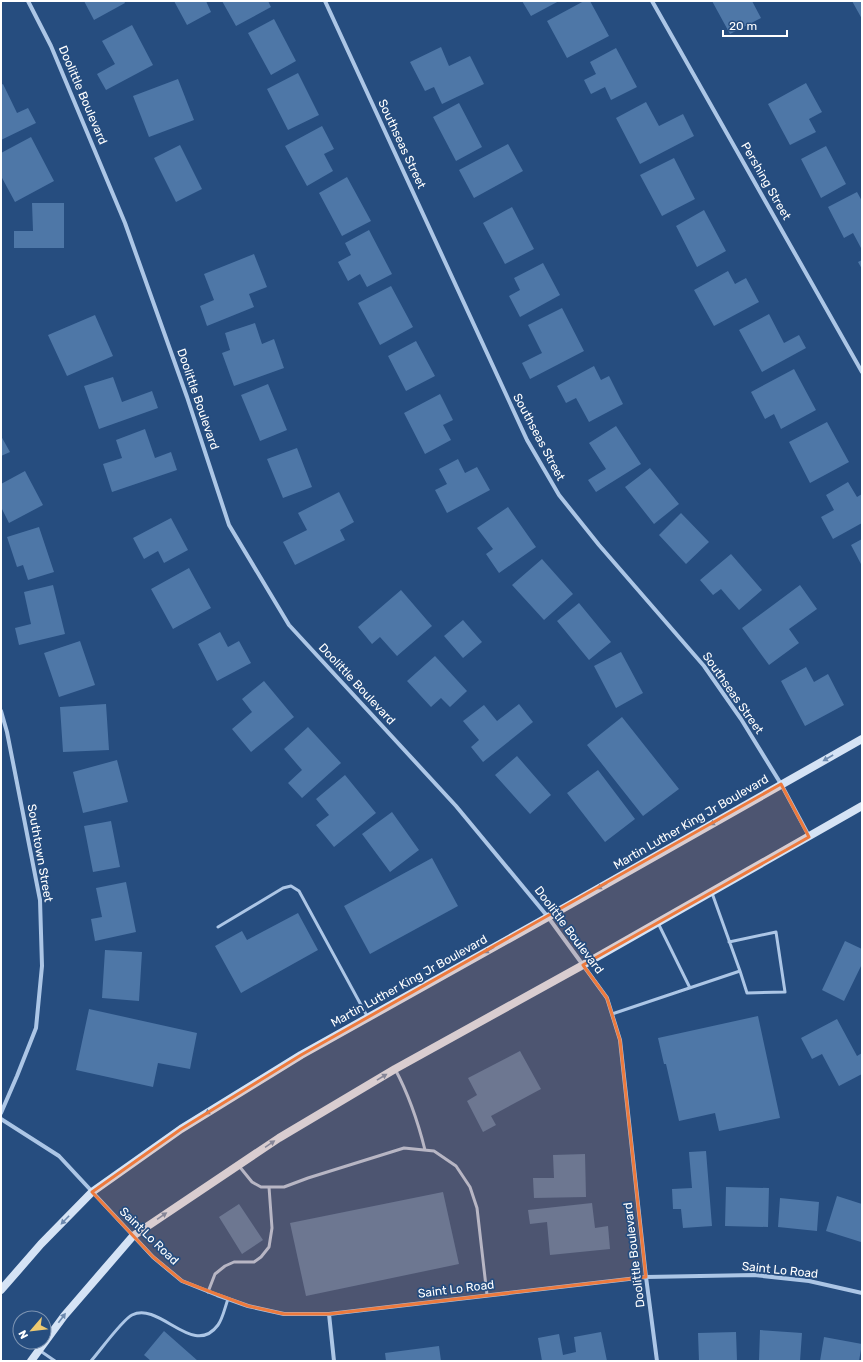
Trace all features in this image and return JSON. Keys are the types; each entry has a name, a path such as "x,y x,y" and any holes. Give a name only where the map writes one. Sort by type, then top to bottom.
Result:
{"main road":[{"name":"Martin Luther King Jr Boulevard","path":"1,1290 41,1244 92,1192 182,1129 301,1055 548,917 862,738"},
{"path":"52,1332 64,1316 133,1236 279,1138 395,1069 712,892 862,806"},
{"path":"31,1361 39,1350"}],"street":[{"name":"Doolittle Boulevard","path":"28,1 51,46 125,223 187,397 229,525 289,625 456,806 548,917 582,965 608,998 620,1040 646,1277 657,1361"},
{"name":"Southseas Street","path":"325,1 524,433 539,461 559,495 704,666 741,719 781,784 809,837"},
{"name":"Pershing Street","path":"652,1 862,372"},
{"name":"Southtown Street","path":"1,711 7,732 40,900 42,966 36,1028 18,1076 1,1113"},
{"name":"Saint Lo Road","path":"1,1119 59,1156 133,1236 154,1257 182,1281 248,1306 284,1314 329,1314 646,1277 754,1275 809,1281 862,1293"},
{"path":"329,1314 334,1361"}],"lane":[{"path":"218,927 283,888 292,886 299,891 368,1018"},
{"path":"712,892 748,993 785,992 776,932 730,942"},
{"path":"658,922 690,988"},
{"path":"612,1014 740,971"},
{"path":"395,1069 405,1088 413,1109 425,1150"},
{"path":"238,1165 252,1182 261,1187 284,1187 404,1148 434,1151 456,1166 470,1187 477,1208 487,1295"},
{"path":"208,1292 215,1274 225,1266 234,1262 254,1262 269,1248 272,1228 269,1187"},
{"path":"91,1361 124,1321 131,1315 139,1312 148,1313 193,1336 202,1336 218,1325 228,1299"},
{"path":"39,1350 55,1361"}],"highlighted area":[{"path":"781,784 809,837 583,965 607,998 620,1040 646,1277 329,1314 284,1314 248,1306 182,1281 153,1257 92,1192 181,1129 301,1055"}],"building":[{"path":"84,1 124,1 125,3 94,20"},
{"path":"174,1 206,1 211,12 187,25"},
{"path":"222,1 268,1 271,7 236,26"},
{"path":"522,1 559,1 531,16"},
{"path":"584,1 590,1 609,36 567,58 547,21"},
{"path":"712,1 752,1 761,18 730,34"},
{"path":"852,1 862,1 862,19"},
{"path":"274,19 296,61 271,75 248,33"},
{"path":"132,25 153,65 106,90 97,74 115,64 102,41"},
{"path":"441,47 449,66 470,56 484,84 442,104 434,87 425,91 410,62"},
{"path":"616,48 637,87 611,100 605,87 591,94 584,80 596,74 590,62"},
{"path":"298,73 319,115 288,130 267,89"},
{"path":"178,79 194,120 149,137 133,96"},
{"path":"806,83 822,112 809,119 816,132 790,145 768,104"},
{"path":"3,84 17,113 28,108 36,123 1,140 1,85"},
{"path":"646,102 659,126 683,114 694,136 640,164 616,118"},
{"path":"459,103 482,147 456,161 433,117"},
{"path":"322,126 334,149 324,154 333,171 307,186 285,146"},
{"path":"31,137 54,181 15,202 1,176 1,153"},
{"path":"508,144 523,171 474,198 459,170"},
{"path":"180,145 202,189 176,202 154,158"},
{"path":"826,146 846,184 821,198 801,159"},
{"path":"674,158 695,199 662,216 640,175"},
{"path":"347,177 371,221 342,236 319,193"},
{"path":"857,192 862,201 861,248 853,233 844,238 828,207"},
{"path":"32,203 64,203 64,248 14,248 14,231 33,231"},
{"path":"512,207 534,249 505,264 483,223"},
{"path":"704,210 726,251 697,267 676,226"},
{"path":"369,230 392,274 367,287 360,274 348,281 338,262 351,255 345,243"},
{"path":"254,254 267,287 249,294 254,307 207,326 200,306 214,300 204,274"},
{"path":"862,260 862,269 858,262"},
{"path":"543,263 560,295 520,317 509,296 520,290 514,278"},
{"path":"728,271 735,284 746,278 759,302 714,326 694,290"},
{"path":"391,286 413,327 380,345 358,303"},
{"path":"562,308 584,351 530,379 522,363 542,353 528,325"},
{"path":"769,314 784,343 799,335 806,348 762,372 739,330"},
{"path":"95,315 113,356 67,376 48,335"},
{"path":"255,323 262,344 274,339 284,368 234,386 222,353 230,350 225,333"},
{"path":"416,341 435,376 406,391 388,356"},
{"path":"594,366 601,380 609,376 623,404 589,422 576,398 566,403 557,386"},
{"path":"794,369 816,410 781,429 774,414 765,419 751,392"},
{"path":"113,377 122,402 152,391 158,408 99,429 84,386"},
{"path":"268,384 287,430 260,441 241,395"},
{"path":"440,394 453,420 443,425 451,440 425,454 404,413"},
{"path":"827,422 849,462 810,483 789,442"},
{"path":"616,426 641,464 596,492 588,480 606,469 589,443"},
{"path":"145,429 155,458 171,452 177,470 112,492 103,464 122,458 116,440"},
{"path":"1,436 10,452 1,456"},
{"path":"297,448 312,487 283,498 267,459"},
{"path":"458,459 465,473 477,467 490,490 447,513 435,490 447,484 439,469"},
{"path":"650,468 679,504 654,524 625,487"},
{"path":"25,471 43,505 9,523 1,507 1,484"},
{"path":"848,482 857,497 862,494 862,523 833,539 821,517 834,510 826,495"},
{"path":"339,492 354,522 340,530 345,540 295,565 283,542 307,530 298,513"},
{"path":"508,507 536,547 499,573 486,554 493,549 477,528"},
{"path":"681,513 709,542 686,564 659,535"},
{"path":"171,518 188,550 164,563 158,551 144,559 133,538"},
{"path":"39,527 54,572 28,580 23,565 17,567 7,537"},
{"path":"862,539 862,566 851,545"},
{"path":"731,554 762,590 739,610 721,589 713,595 700,580"},
{"path":"542,559 573,594 544,620 512,585"},
{"path":"189,568 211,608 173,629 151,589"},
{"path":"53,585 65,634 19,645 15,628 31,624 24,592"},
{"path":"800,585 817,609 789,629 799,643 769,665 742,628"},
{"path":"401,590 432,626 397,656 380,637 372,644 358,627"},
{"path":"579,603 611,642 589,660 557,621"},
{"path":"463,620 482,642 463,658 444,636"},
{"path":"220,632 228,647 239,641 251,663 217,681 198,644"},
{"path":"80,641 95,685 59,697 44,653"},
{"path":"621,652 643,693 616,708 594,666"},
{"path":"435,656 467,691 450,707 441,698 431,707 407,681"},
{"path":"806,667 814,682 828,674 844,705 805,726 781,681"},
{"path":"264,681 294,717 251,752 232,729 252,712 242,699"},
{"path":"106,704 109,750 63,752 60,707"},
{"path":"519,704 533,722 483,762 471,747 479,740 463,721 484,705 497,721"},
{"path":"622,717 679,789 643,816 587,745"},
{"path":"308,727 341,763 302,798 288,783 302,770 284,749"},
{"path":"517,756 551,795 530,814 495,775"},
{"path":"117,760 128,802 83,813 73,772"},
{"path":"598,770 635,819 605,842 567,793"},
{"path":"345,775 376,813 334,847 316,825 329,815 316,799"},
{"path":"392,812 419,850 390,872 362,834"},
{"path":"111,821 120,867 93,872 84,826"},
{"path":"432,858 458,906 370,954 344,906"},
{"path":"126,882 136,932 95,941 91,919 102,917 96,888"},
{"path":"298,913 318,950 241,993 215,946 242,931 247,940"},
{"path":"845,941 862,949 862,964 844,1001 822,990"},
{"path":"105,950 142,952 139,1001 102,998"},
{"path":"89,1009 197,1033 190,1069 158,1063 153,1087 76,1070"},
{"path":"758,1016 780,1118 719,1131 715,1113 679,1121 666,1064 664,1064 658,1038"},
{"path":"837,1019 857,1056 862,1053 862,1074 839,1086 822,1054 812,1059 801,1038"},
{"path":"520,1051 541,1089 491,1116 496,1125 483,1132 467,1101 477,1095 468,1078"},
{"path":"706,1151 712,1226 683,1228 681,1209 673,1209 672,1189 692,1188 689,1152"},
{"path":"585,1154 586,1197 534,1198 533,1178 554,1178 553,1155"},
{"path":"726,1187 769,1188 768,1227 725,1226"},
{"path":"443,1192 459,1264 306,1296 290,1223"},
{"path":"837,1196 862,1204 861,1242 826,1231"},
{"path":"780,1198 819,1202 817,1231 778,1227"},
{"path":"592,1203 595,1228 608,1226 610,1249 550,1255 547,1222 530,1224 528,1210"},
{"path":"239,1204 263,1240 242,1254 219,1217"},
{"path":"760,1330 802,1333 800,1361 759,1361"},
{"path":"164,1331 198,1361 151,1361 144,1355"},
{"path":"601,1332 607,1361 542,1361 538,1338 559,1334 563,1355 576,1352 574,1337"},
{"path":"736,1332 737,1361 699,1361 698,1333"},
{"path":"824,1337 862,1344 859,1361 820,1361"},
{"path":"439,1346 441,1361 386,1361 385,1353"}]}
